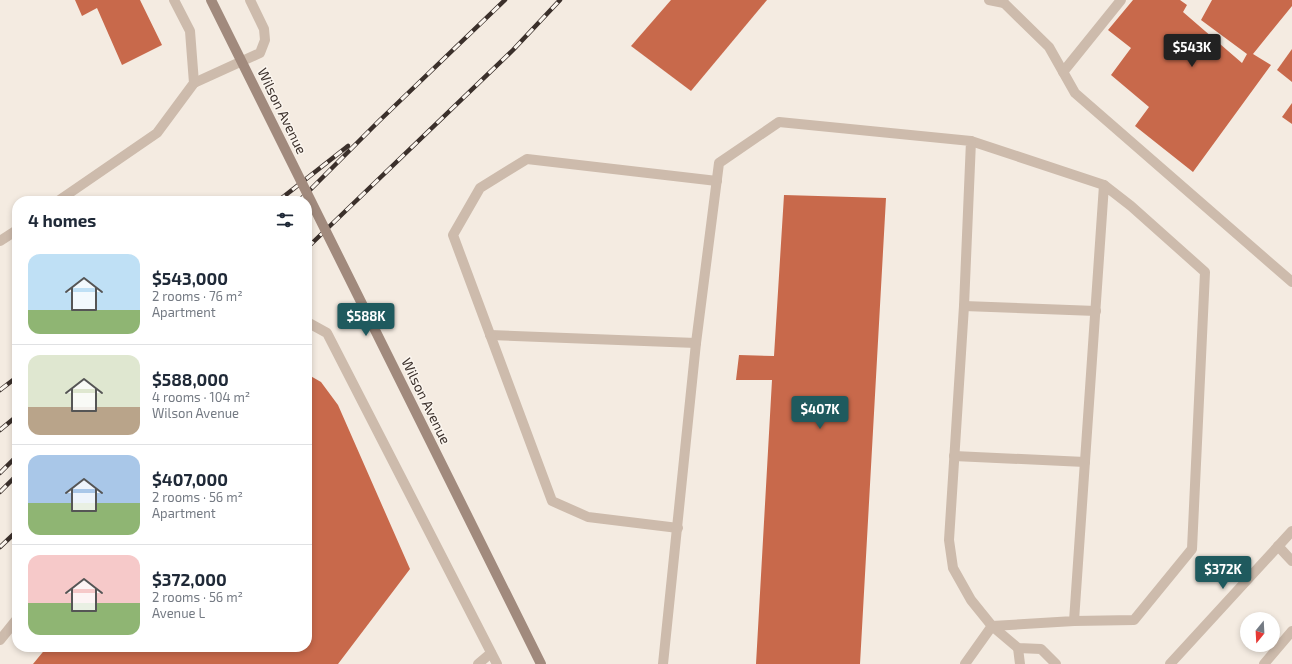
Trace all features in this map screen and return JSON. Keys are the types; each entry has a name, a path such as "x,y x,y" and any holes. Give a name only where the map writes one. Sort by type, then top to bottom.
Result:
{"main road":[{"name":"Wilson Avenue","path":"211,0 308,196"},
{"name":"Wilson Avenue","path":"312,203 541,664"}],"street":[{"path":"174,0 190,31 194,83"},
{"path":"65,196 156,133 194,83 260,53 265,40 264,29 250,0"},
{"path":"989,0 1004,1 1049,47 1075,93 1292,282"},
{"path":"1063,72 1121,0"},
{"path":"663,664 696,343 719,163 779,122 971,141 1104,185 1131,206 1205,272 1192,549 1134,620 1074,620 992,626"},
{"path":"971,141 964,306 949,540 953,568 971,600 992,626 1018,648 1041,649 1056,664"},
{"path":"678,528 588,517 552,501 453,235 480,188 527,159 717,181"},
{"path":"1074,620 1104,185"},
{"path":"0,241 12,233"},
{"path":"964,306 1096,311"},
{"path":"312,325 327,334 497,664"},
{"path":"490,335 696,343"},
{"path":"954,456 1085,462"},
{"path":"1170,664 1292,531"},
{"path":"1278,546 1292,561"},
{"path":"0,640 12,625"},
{"path":"965,664 992,626"},
{"path":"1264,664 1292,631"},
{"path":"1018,648 1020,664"},
{"path":"478,664 491,652"}],"building":[{"path":"75,0 140,0 162,45 122,65 97,8 82,16"},
{"path":"671,0 767,0 691,91 631,46"},
{"path":"1133,0 1180,0 1187,5 1183,12 1242,63 1247,54 1201,20 1212,0 1292,0 1292,6 1253,54 1271,65 1193,172 1135,126 1149,107 1111,75 1131,48 1108,30"},
{"path":"1292,49 1292,82 1277,70"},
{"path":"1292,103 1292,124 1282,117"},
{"path":"784,195 886,198 860,664 756,664 772,380 736,380 739,355 774,356"},
{"path":"312,377 321,382 338,405 410,569 338,664 33,664 43,652 312,652"}],"railway":[{"path":"304,196 379,121 505,0"},
{"path":"312,243 513,50 560,0"},
{"path":"284,196 348,146"},
{"path":"0,390 12,381"},
{"path":"0,430 12,420"},
{"path":"0,473 12,461"},
{"path":"0,492 12,480"},
{"path":"0,547 12,536"}]}
